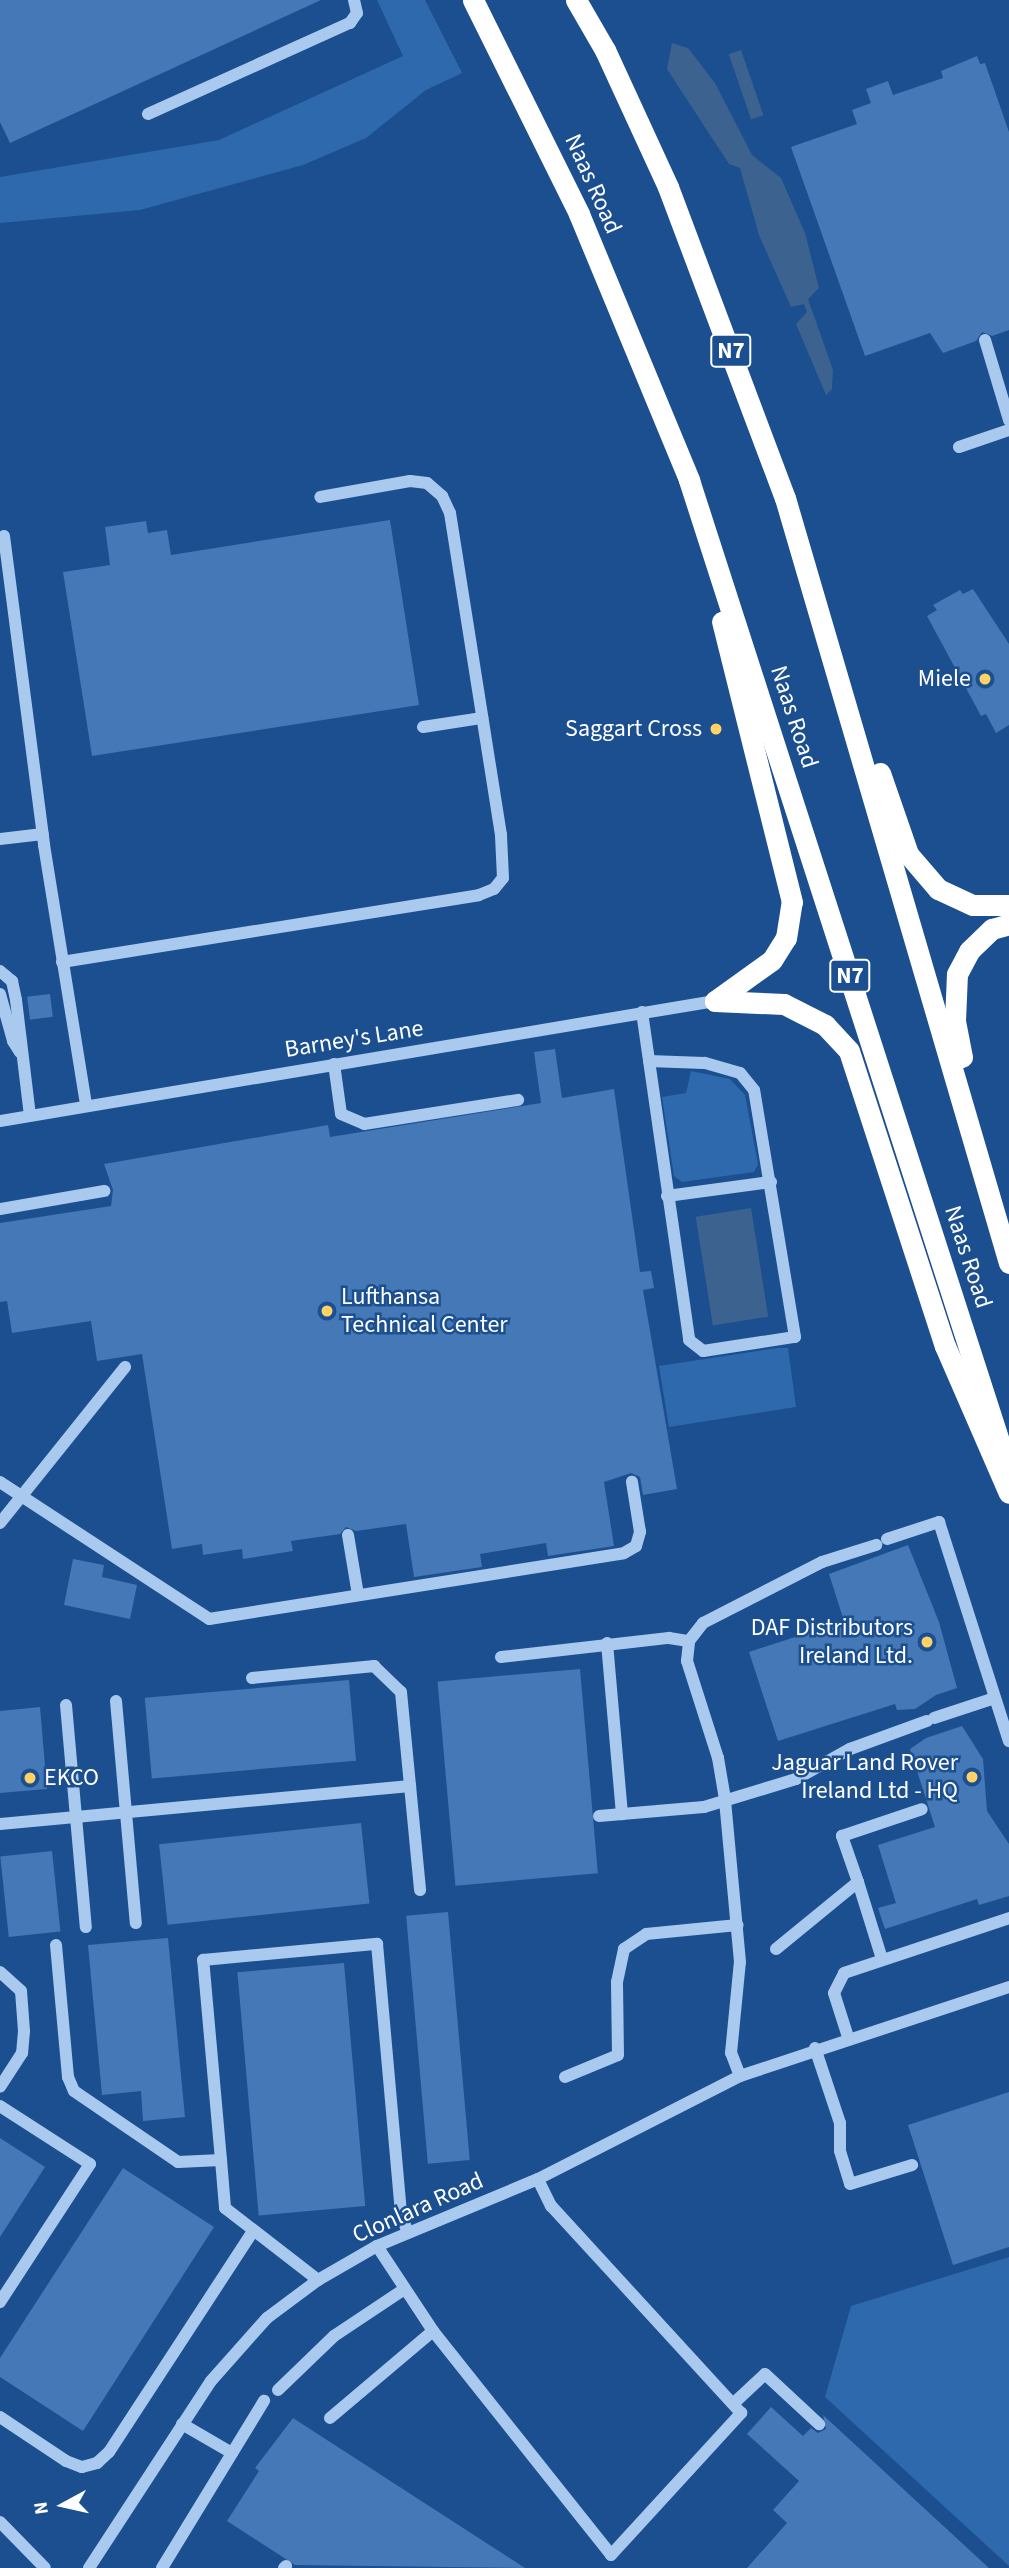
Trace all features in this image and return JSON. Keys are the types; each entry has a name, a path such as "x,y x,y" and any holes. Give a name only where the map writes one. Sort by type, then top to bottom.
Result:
{"highway":[{"name":"Naas Road","path":"473,0 579,214 689,480 1009,1472"},
{"name":"Naas Road","path":"576,0 605,50 668,187 785,498 1009,1263"},
{"name":"N7","path":"583,0 605,50"},
{"name":"N7","path":"689,480 755,766 792,902 786,938 772,960 715,1001"},
{"name":"N7","path":"834,661 866,731 908,854 937,889 972,905 1009,905"},
{"name":"N7","path":"992,1203 955,1021 957,974 968,951 992,929 1009,924"},
{"name":"N7","path":"715,1001 784,1004 825,1026 849,1051 945,1346 1009,1493"}],"street":[{"path":"148,114 350,23 357,13 354,0"},
{"path":"985,340 1009,420"},
{"path":"959,447 1009,430"},
{"path":"62,961 494,889 503,878 505,862 450,513 442,496 427,484 410,481 320,497"},
{"path":"4,536 43,834 86,1105"},
{"path":"423,727 482,718"},
{"path":"0,838 43,834"},
{"path":"0,971 12,981 23,1039 20,1052 30,1115"},
{"path":"0,994 13,1041 20,1052"},
{"name":"Barney's Lane","path":"0,1121 715,1001"},
{"path":"642,1012 667,1196 689,1340 703,1351 795,1337 758,1100 749,1081 740,1073 704,1063 649,1061"},
{"path":"334,1064 341,1114 364,1124 518,1100"},
{"path":"667,1196 771,1182"},
{"path":"0,1209 104,1191"},
{"path":"0,1524 125,1367"},
{"path":"0,1482 209,1619 624,1553 636,1546 640,1532 632,1482"},
{"path":"740,2076 731,2053 738,1925 725,1799 718,1758 687,1661 689,1641 703,1623 822,1562 939,1522 1009,1741"},
{"path":"348,1535 358,1595"},
{"path":"501,1657 607,1643 669,1638 689,1641"},
{"path":"607,1643 622,1814"},
{"path":"252,1678 374,1666 401,1692 421,1890"},
{"path":"598,1816 704,1807 796,1779 850,1749 995,1698"},
{"path":"116,1702 136,1923"},
{"path":"66,1705 86,1927"},
{"path":"0,1824 410,1786"},
{"path":"882,1959 842,1836 922,1810"},
{"path":"776,1949 858,1882"},
{"path":"848,2037 835,1984 853,1968 1009,1918"},
{"path":"565,2077 618,2054 617,1982 624,1949 646,1934 738,1925"},
{"path":"318,2280 225,2208 203,1960 376,1944 401,2214 408,2233"},
{"path":"56,1945 68,2077 74,2091 178,2162 221,2160"},
{"path":"0,1972 21,1991 24,2031 22,2053 0,2087"},
{"name":"Clonlara Road","path":"89,2568 182,2424 237,2347 318,2280 377,2246 538,2179 740,2076 848,2037 1009,1987"},
{"path":"815,2048 840,2123 841,2151 850,2184 912,2165"},
{"path":"0,2106 90,2164 0,2302"},
{"path":"377,2246 403,2290 433,2331 611,2555 741,2413 551,2206 538,2179"},
{"path":"0,2417 66,2461 82,2467 97,2463 109,2452 253,2231"},
{"path":"278,2390 334,2336 403,2290"},
{"path":"330,2418 433,2331"},
{"path":"734,2403 765,2374 819,2424"},
{"path":"163,2568 264,2402"},
{"path":"182,2424 232,2453"},
{"path":"0,2522 45,2568"}],"shaded area":[{"path":"377,0 425,0 462,73 426,90 366,138 303,165 140,210 0,223 0,177 219,140 403,56"},
{"path":"672,43 688,48 715,83 752,155 781,178 805,233 819,288 808,299 833,370 832,389 826,395 796,324 807,312 804,304 791,307 759,235 740,168 729,164 667,69"},
{"path":"741,50 763,115 751,119 729,54"},
{"path":"691,1071 730,1079 745,1095 758,1164 754,1172 682,1182 674,1176 662,1097 686,1093"},
{"path":"751,1208 768,1317 713,1325 696,1217"},
{"path":"788,1348 796,1407 669,1427 659,1366"},
{"path":"1009,2257 1009,2566 825,2397 851,2306"}],"building":[{"path":"0,0 321,0 10,143 0,122"},
{"path":"977,56 980,64 985,63 1009,132 1009,330 992,336 982,332 976,341 943,353 930,333 865,356 791,147 857,124 852,110 871,103 866,89 888,81 893,95 943,78 941,71"},
{"path":"390,520 419,705 92,756 63,572 110,565 105,527 146,521 148,533 167,530 171,555"},
{"name":"Miele","path":"973,589 1009,644 1009,725 996,733 986,714 981,716 927,616 937,610 933,605 960,590 963,594"},
{"path":"50,994 53,1017 30,1020 27,997"},
{"name":"Lufthansa Technical Center","path":"555,1049 562,1098 614,1089 640,1272 651,1271 654,1288 643,1290 677,1489 643,1495 640,1477 631,1473 604,1482 614,1546 548,1556 546,1543 480,1554 482,1567 414,1577 406,1524 356,1531 346,1527 340,1534 291,1541 293,1551 243,1559 242,1549 203,1555 202,1544 172,1549 142,1354 97,1361 91,1321 12,1333 7,1301 0,1302 0,1223 111,1206 113,1190 104,1164 328,1125 330,1137 541,1103 534,1052"},
{"path":"908,1545 939,1622 957,1688 936,1695 915,1709 897,1710 895,1704 778,1741 749,1652 844,1621 829,1574"},
{"path":"73,1559 104,1565 102,1577 137,1585 130,1619 64,1605"},
{"path":"580,1669 598,1873 455,1886 438,1681"},
{"path":"349,1680 356,1761 152,1779 145,1698"},
{"path":"40,1707 47,1789 0,1793 0,1711"},
{"path":"962,1726 983,1759 987,1811 1009,1844 1009,1896 979,1905 977,1899 885,1929 878,1908 896,1903 878,1845 935,1827 910,1749 926,1738"},
{"path":"361,1823 369,1904 168,1925 159,1844"},
{"path":"52,1851 60,1932 9,1937 0,1856"},
{"path":"448,1912 470,2160 428,2164 406,1916"},
{"path":"168,1938 185,2117 143,2121 141,2091 102,2095 88,1945"},
{"path":"344,1963 365,2206 259,2215 237,1972"},
{"path":"1009,2092 1009,2247 953,2265 908,2125"},
{"path":"0,2138 45,2167 0,2237"},
{"path":"123,2168 214,2227 83,2431 0,2377 0,2358"},
{"path":"771,2407 803,2436 811,2428 818,2433 826,2429 823,2415 989,2568 747,2568 787,2523 773,2510 799,2481 747,2434"},
{"path":"293,2418 525,2568 295,2565 227,2521 259,2471 255,2468"}],"place":[{"name":"Miele","path":"985,679"},
{"name":"Saggart Cross","path":"716,729"},
{"name":"Lufthansa Technical Center","path":"327,1311"},
{"name":"DAF Distributors Ireland Ltd.","path":"927,1642"},
{"name":"Jaguar Land Rover Ireland Ltd - HQ","path":"972,1777"},
{"name":"EKCO","path":"30,1778"}]}
